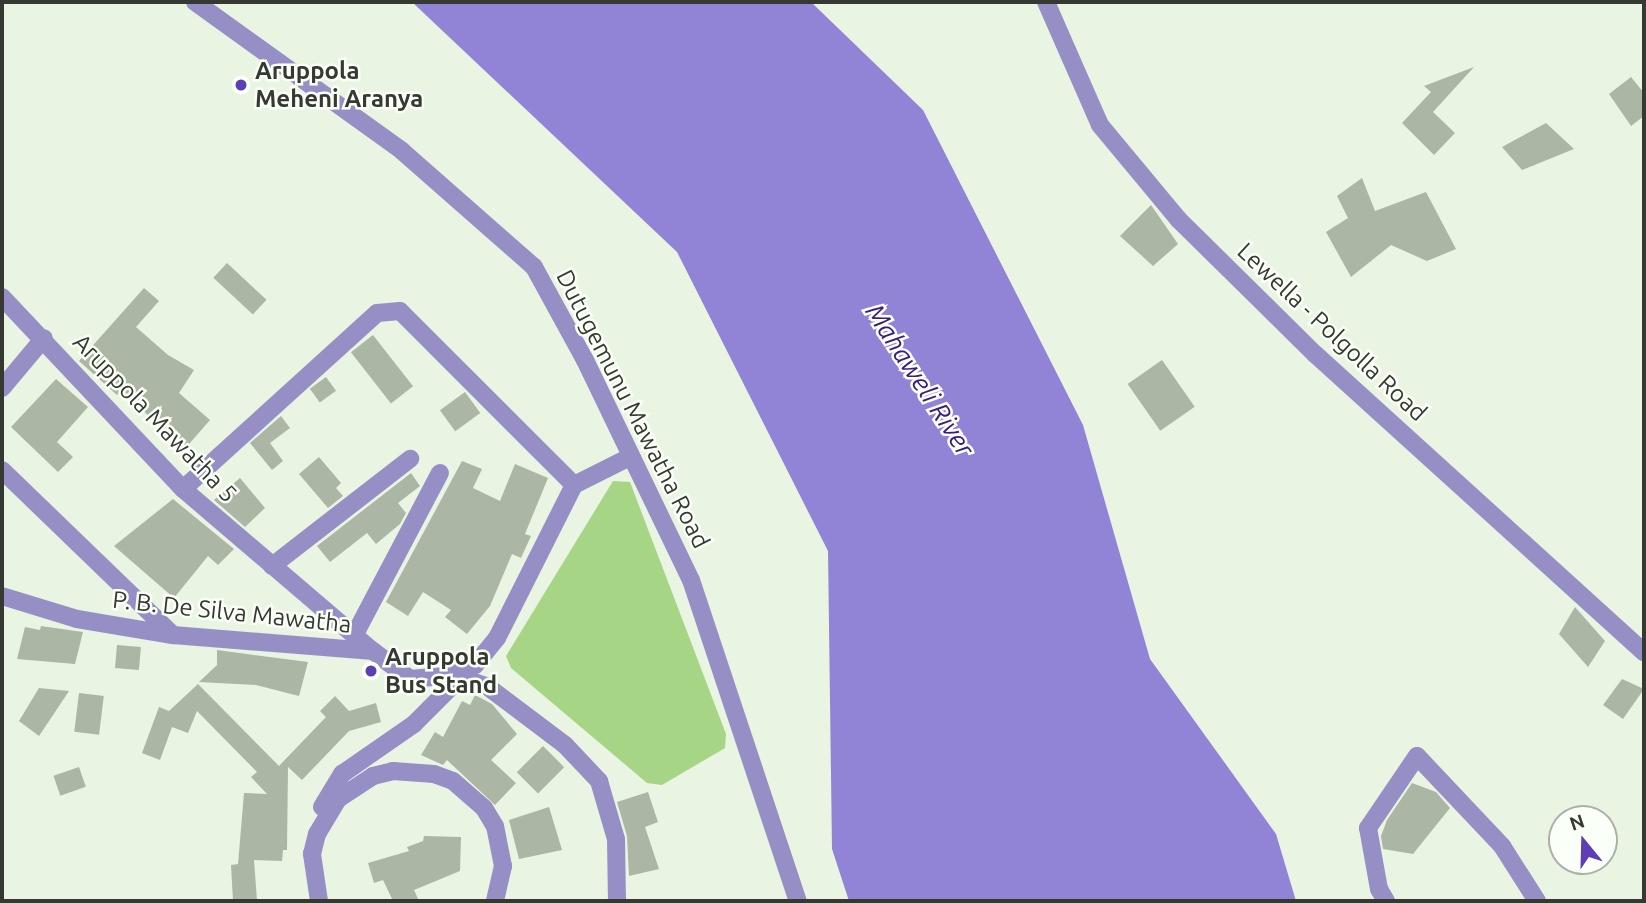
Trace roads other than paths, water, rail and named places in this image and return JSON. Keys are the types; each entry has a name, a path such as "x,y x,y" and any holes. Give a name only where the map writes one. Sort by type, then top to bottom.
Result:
{"street":[{"name":"Dutugemunu Mawatha Road","path":"195,2 402,151 534,267 585,360 691,580 798,901"},
{"name":"Lewella - Polgolla Road","path":"1046,2 1100,125 1178,219 1315,354 1644,652"},
{"name":"Aruppola Mawatha 5","path":"2,297 44,338 183,489 373,651"},
{"path":"183,489 377,313 400,311 574,485"},
{"path":"2,388 44,338"},
{"path":"319,901 312,854 320,810 342,774 414,724 451,687 471,672 497,638 574,485 630,457"},
{"path":"272,566 410,459"},
{"path":"2,470 173,635"},
{"path":"355,634 440,474"},
{"name":"P. B. De Silva Mawatha","path":"2,596 77,619 173,635 373,651 410,679 471,672"},
{"path":"471,672 565,745 599,781 616,839 617,901"},
{"path":"1386,901 1380,890 1368,828 1418,756 1502,846 1537,901"},
{"path":"317,834 338,799 373,776 393,771 434,774 453,781 474,799 495,826 503,866 495,901"}],"water":[{"name":"Mahaweli River","path":"412,2 811,2 923,110 1083,425 1150,659 1276,834 1296,901 849,901 832,849 828,551 677,252"}],"place":[{"name":"Aruppola Meheni Aranya","path":"241,85"},
{"name":"Aruppola Bus Stand","path":"371,671"}]}
